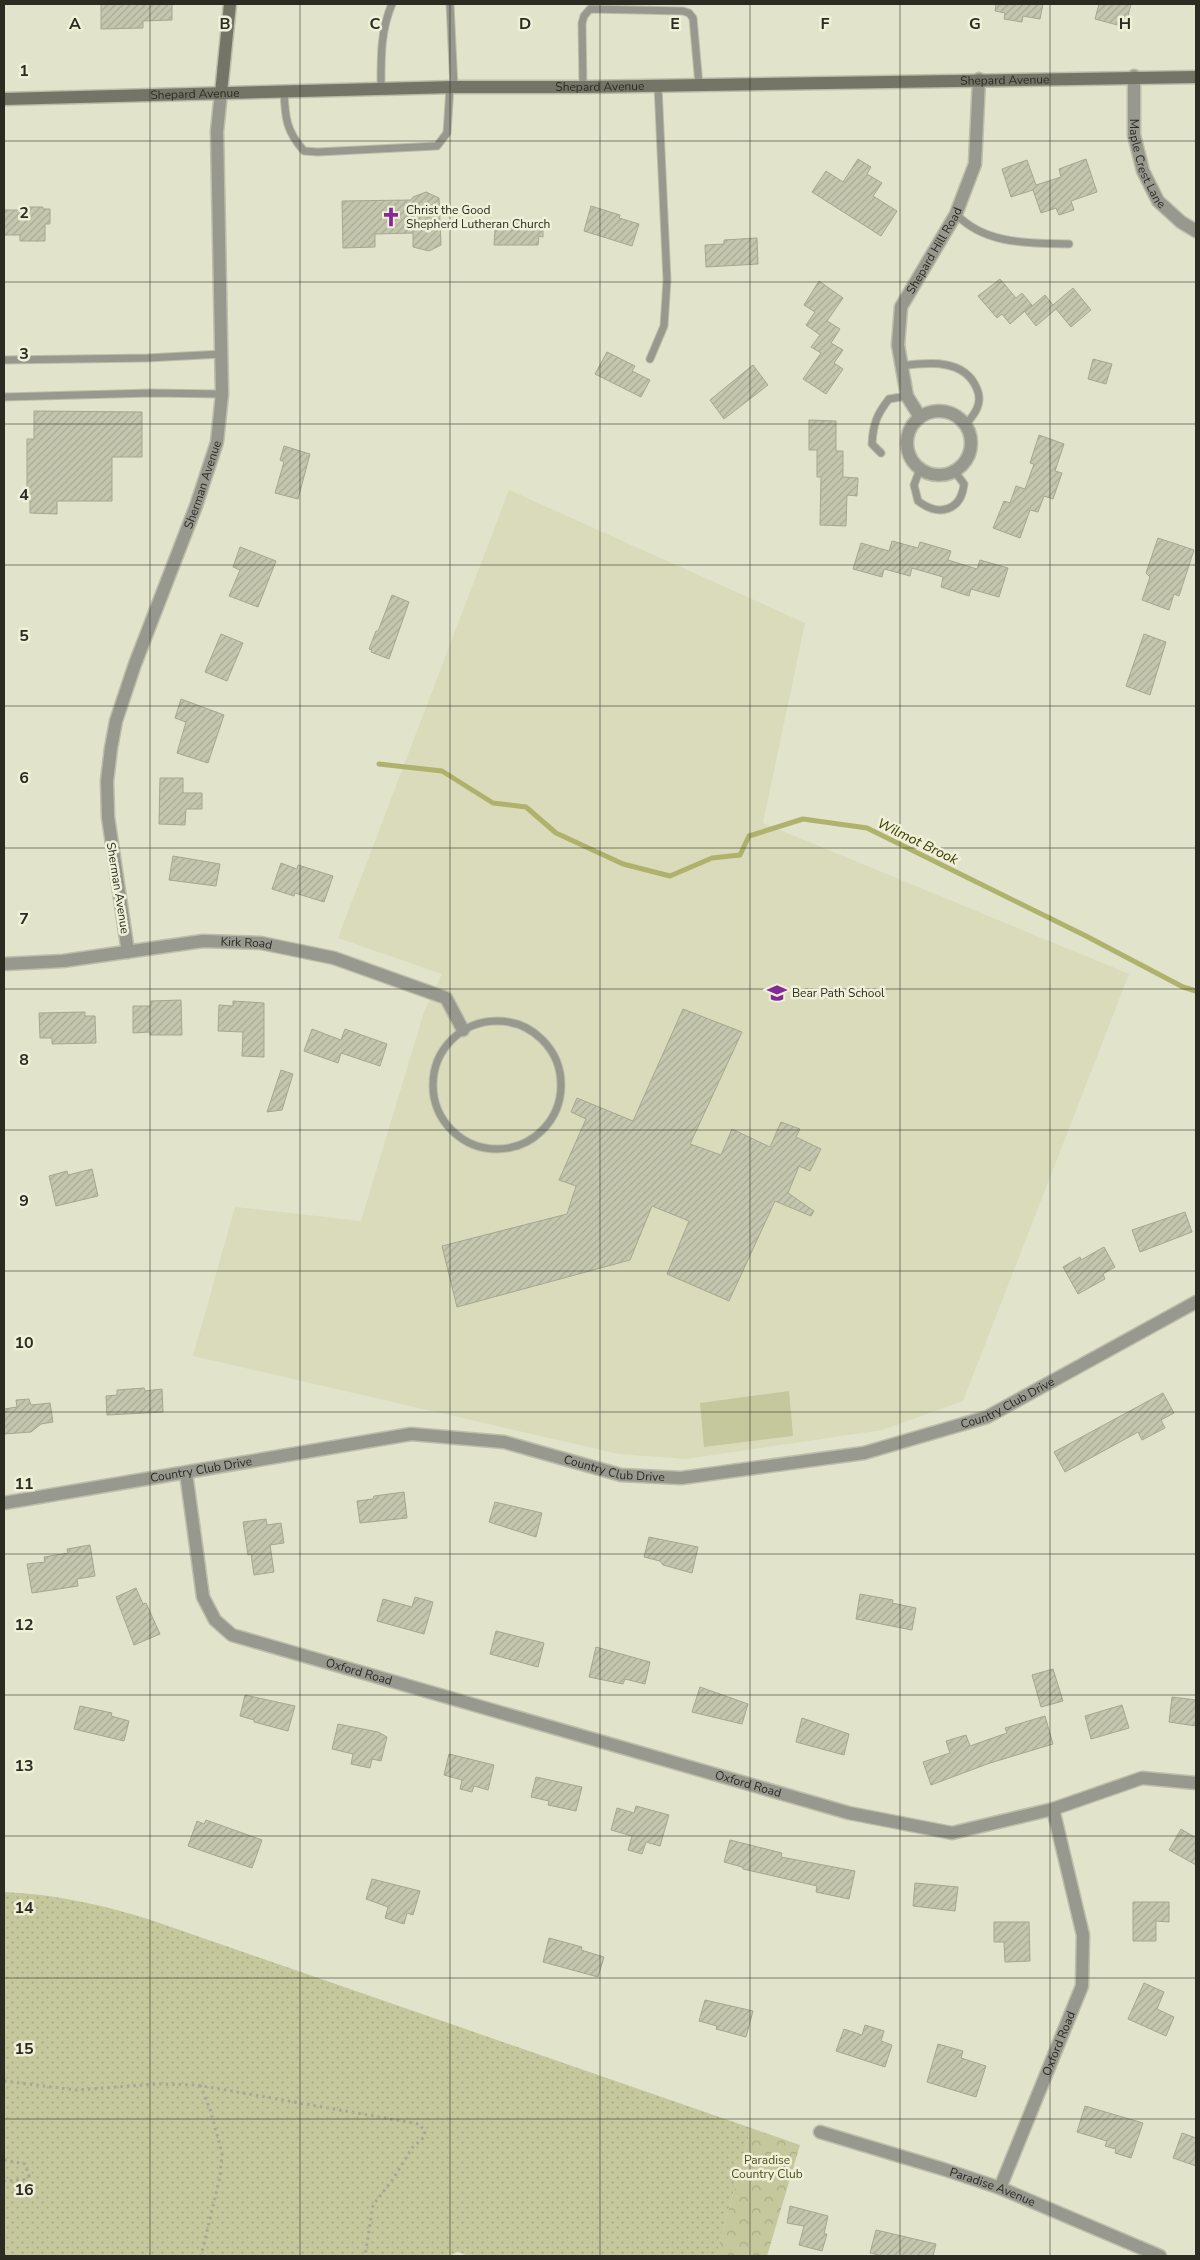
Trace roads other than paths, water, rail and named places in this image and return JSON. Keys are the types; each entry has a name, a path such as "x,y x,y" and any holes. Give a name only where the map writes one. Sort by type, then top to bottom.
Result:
{"main road":[{"name":"Sherman Avenue","path":"221,93 230,4"},
{"name":"Shepard Avenue","path":"4,99 452,87 658,86 1134,76 1196,77"}],"street":[{"name":"Maple Crest Lane","path":"1134,76 1134,135 1143,172 1158,201 1181,222 1196,231"},
{"name":"Shepard Hill Road","path":"920,417 907,396 898,345 901,307 956,214 976,164 978,79"},
{"name":"Sherman Avenue","path":"128,952 108,817 108,780 111,748 116,721 135,664 213,459 221,417 222,354 217,141 221,93"},
{"path":"934,411 949,412 959,417 966,424 970,434 970,450 963,465 955,472 937,476 920,469 913,462 907,444 908,434 920,417 934,411"},
{"name":"Kirk Road","path":"4,964 45,963 203,941 261,943 312,952 446,998 463,1030"},
{"name":"Country Club Drive","path":"4,1503 411,1434 504,1442 621,1475 671,1478 864,1453 987,1417 1196,1302"},
{"name":"Oxford Road","path":"186,1473 203,1597 215,1620 232,1635 849,1814 952,1833 1053,1810 1083,1935 1082,1986 1000,2188"},
{"path":"1053,1810 1142,1778 1196,1783"},
{"name":"Paradise Avenue","path":"820,2132 944,2168 1000,2188 1160,2256"}],"lane":[{"path":"381,90 386,17 392,4"},
{"path":"284,91 285,114 291,137 304,151 318,152 437,146 447,133 452,87 450,4"},
{"path":"583,87 582,23 584,16 590,9 683,11 690,13 693,18 699,85"},
{"path":"650,359 664,326 666,304 658,86"},
{"path":"956,214 967,225 986,235 1020,243 1069,244"},
{"path":"4,360 147,358 222,354"},
{"path":"902,366 938,364 964,371 972,378 980,395 974,415 966,424"},
{"path":"4,397 151,393 222,394"},
{"path":"881,453 872,444 873,427 877,414 889,400 907,396"},
{"path":"920,469 914,485 918,501 934,511 945,510 956,505 963,494 964,484 955,472"},
{"path":"502,1020 522,1025 539,1036 553,1051 560,1070 562,1090 557,1110 546,1128 531,1141 510,1149 487,1150 466,1142 448,1128 444,1122 437,1109 432,1087 436,1065 446,1045 463,1030 489,1021 502,1020"}],"waterway":[{"name":"Wilmot Brook","path":"379,764 442,771 493,803 526,807 556,833 623,864 670,876 712,858 740,855 749,836 803,819 867,828 1086,936 1183,987 1196,991"}],"place":[{"name":"Christ the Good Shepherd Lutheran Church","path":"391,217"},
{"name":"Bear Path School","path":"777,993"}],"park label":[{"name":"Paradise Country Club","path":"767,2167"}]}
